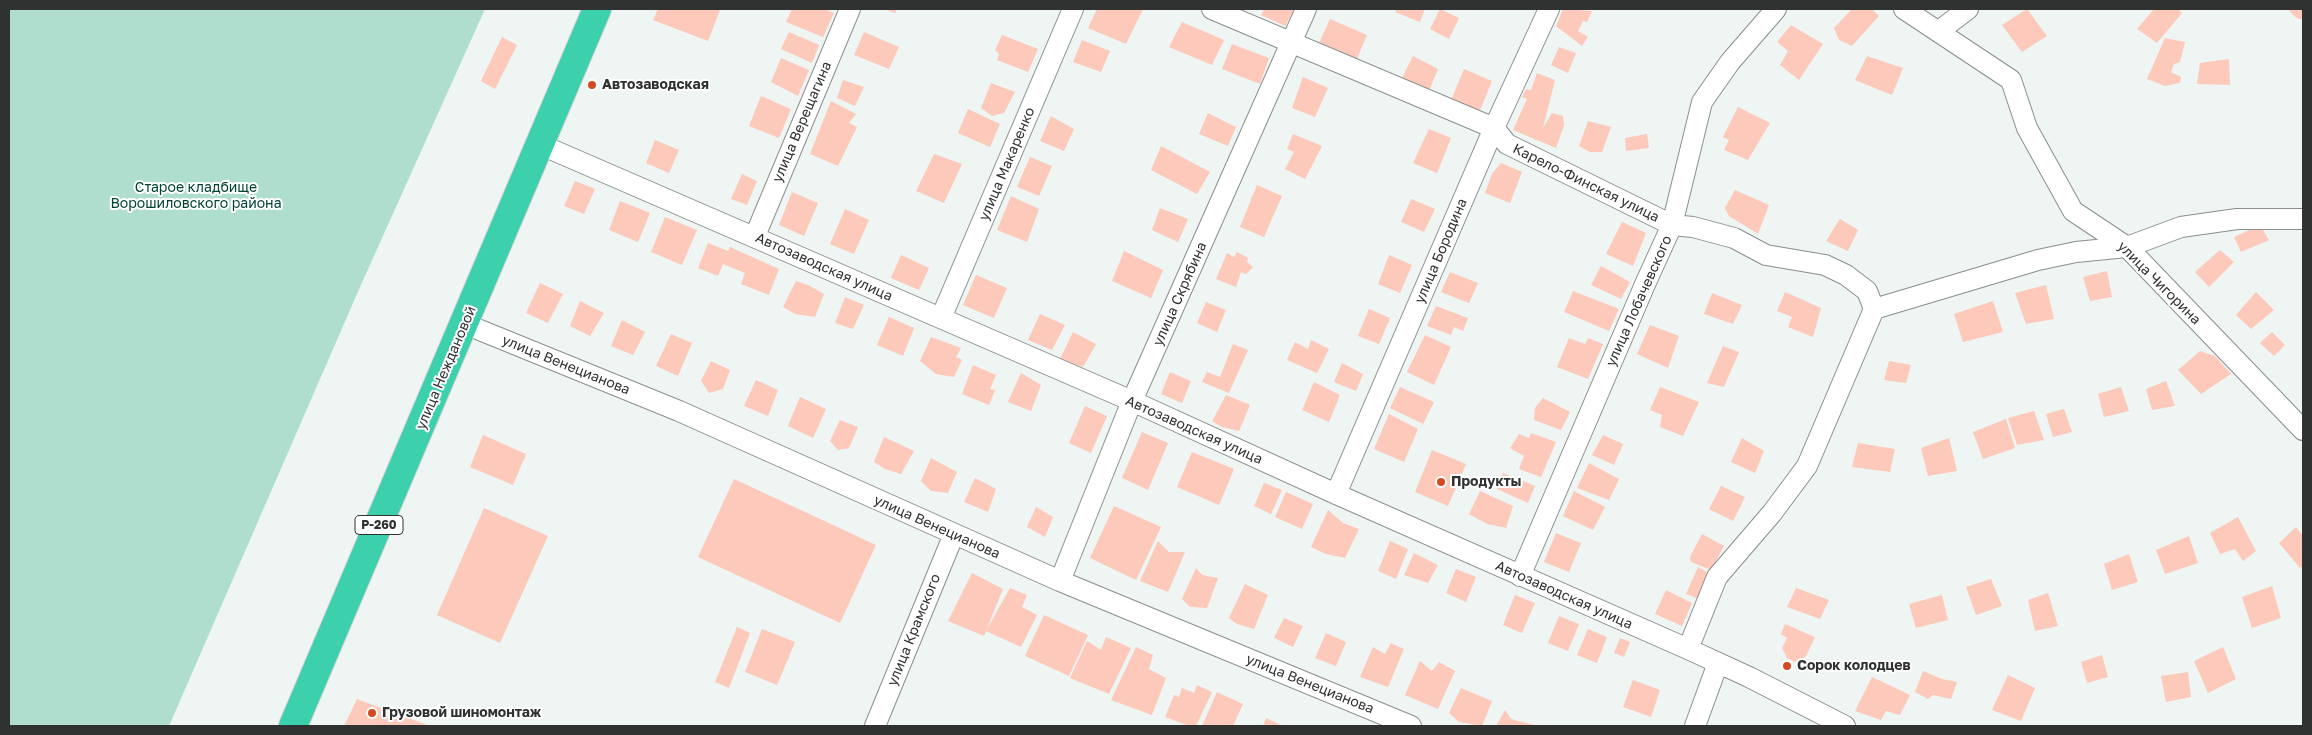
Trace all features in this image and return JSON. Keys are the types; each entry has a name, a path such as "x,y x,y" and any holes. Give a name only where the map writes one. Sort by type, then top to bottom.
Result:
{"highway":[{"name":"улица Неждановой","path":"294,726 597,9"}],"street":[{"name":"улица Верещагина","path":"755,236 850,9"},
{"name":"улица Макаренко","path":"941,318 1074,9"},
{"name":"Карело-Финская улица","path":"1212,9 1494,128 1507,144 1672,226 1693,227 1734,238 1766,255 1825,265 1846,275 1867,291 1874,309"},
{"name":"улица Скрябина","path":"1060,581 1132,401 1306,9"},
{"name":"улица Бородина","path":"1336,494 1494,128 1549,9"},
{"name":"улица Лобачевского","path":"1520,576 1638,300 1672,226 1702,102 1730,62 1776,9"},
{"name":"улица Чигорина","path":"1904,9 2011,80 2027,128 2073,211 2127,247 2303,430"},
{"path":"1939,31 1968,9"},
{"name":"Автозаводская улица","path":"539,144 1132,401 1336,494 1688,649 1845,726"},
{"path":"1688,649 1717,577 1772,512 1807,466 1874,309 2038,260 2076,252 2127,247 2181,227 2237,219 2303,219"},
{"name":"улица Венецианова","path":"464,324 679,412 1060,581 1411,726"},
{"name":"улица Крамского","path":"875,726 954,534"},
{"path":"1696,726 1718,663"}],"green space":[{"name":"Старое кладбище Ворошиловского района","path":"9,9 485,9 360,287 169,726 9,726"}],"building":[{"path":"658,9 720,10 708,41 653,20"},
{"path":"792,9 824,9 834,13 823,37 786,22"},
{"path":"884,9 897,9 895,13"},
{"path":"1097,9 1143,9 1126,44 1088,28"},
{"path":"1264,9 1294,9 1285,26 1261,15"},
{"path":"1397,9 1425,9 1420,22 1395,12"},
{"path":"1440,9 1459,18 1449,39 1430,29"},
{"path":"1563,9 1592,11 1587,22 1583,21 1578,31 1588,37 1582,46 1556,26"},
{"path":"1852,9 1872,9 1879,16 1852,46 1839,40 1834,28"},
{"path":"2027,9 2047,36 2022,52 2002,25"},
{"path":"2154,9 2178,9 2182,13 2157,43 2137,29"},
{"path":"2288,9 2303,9 2303,20 2295,17"},
{"path":"1330,19 1367,35 1357,59 1319,43"},
{"path":"1182,22 1224,40 1212,65 1169,47"},
{"path":"1791,25 1823,44 1799,80 1780,65 1788,51 1777,42"},
{"path":"789,32 819,45 812,63 781,49"},
{"path":"864,32 899,47 889,69 854,55"},
{"path":"1002,35 1038,49 1028,72 997,60 999,54 995,50"},
{"path":"502,37 517,45 495,89 481,81"},
{"path":"2165,38 2185,42 2180,62 2174,64 2171,72 2181,77 2180,83 2165,86 2147,79"},
{"path":"1082,40 1110,51 1101,72 1073,62"},
{"path":"1232,44 1269,58 1260,84 1222,69"},
{"path":"1559,47 1576,53 1568,73 1551,65"},
{"path":"1413,56 1438,69 1429,91 1401,80"},
{"path":"1867,56 1903,68 1892,95 1855,80"},
{"path":"781,58 809,70 798,96 771,82"},
{"path":"2229,59 2230,85 2197,84 2200,63"},
{"path":"1464,69 1492,81 1479,113 1450,103"},
{"path":"1537,73 1555,80 1543,128 1552,113 1563,116 1564,125 1556,148 1513,130 1527,99 1522,97 1526,89 1531,90"},
{"path":"1303,77 1328,88 1315,117 1292,108"},
{"path":"843,80 864,87 855,106 837,98"},
{"path":"991,83 1015,92 1004,113 992,116 981,108"},
{"path":"761,96 791,109 779,138 749,126"},
{"path":"831,101 856,114 849,123 857,127 838,166 810,154"},
{"path":"1738,107 1770,123 1748,160 1724,150 1729,140 1723,137"},
{"path":"968,109 1000,124 990,147 958,133"},
{"path":"1208,113 1236,127 1228,146 1199,134"},
{"path":"1051,116 1074,129 1064,151 1040,141"},
{"path":"1588,121 1611,127 1602,152 1590,152 1579,146"},
{"path":"1429,129 1451,138 1437,173 1413,163"},
{"path":"1293,134 1322,146 1305,179 1285,169 1294,152 1287,149"},
{"path":"1647,134 1649,148 1626,151 1625,138"},
{"path":"655,140 679,150 669,173 646,163"},
{"path":"1161,146 1210,172 1197,194 1151,170"},
{"path":"934,154 962,164 944,203 916,191"},
{"path":"1030,157 1052,166 1039,196 1017,187"},
{"path":"1501,163 1522,172 1510,203 1485,193 1492,174"},
{"path":"742,174 757,181 747,205 731,199"},
{"path":"575,181 595,189 584,214 564,206"},
{"path":"1257,185 1282,196 1264,237 1240,227"},
{"path":"1735,190 1769,205 1758,234 1729,216 1725,208"},
{"path":"792,192 818,203 804,236 779,225"},
{"path":"1011,196 1039,209 1027,242 997,230"},
{"path":"1411,199 1435,209 1424,232 1401,222"},
{"path":"620,201 650,213 638,242 609,230"},
{"path":"1160,208 1188,219 1178,242 1152,230"},
{"path":"845,209 869,220 854,254 830,244"},
{"path":"665,217 697,230 682,265 651,252"},
{"path":"1840,219 1858,230 1848,251 1826,241"},
{"path":"1622,222 1646,233 1633,266 1606,254"},
{"path":"2260,225 2269,240 2241,252 2234,237"},
{"path":"708,243 728,251 730,247 779,269 769,295 741,284 745,273 723,264 718,276 698,268"},
{"path":"2220,250 2234,262 2209,287 2195,272"},
{"path":"1124,251 1163,270 1151,298 1112,281"},
{"path":"1237,252 1248,258 1247,262 1253,267 1246,274 1241,272 1236,287 1216,279 1227,253 1234,257"},
{"path":"901,255 929,268 919,290 891,278"},
{"path":"1389,255 1412,265 1400,293 1378,284"},
{"path":"1601,266 1630,282 1621,299 1591,285"},
{"path":"2107,271 2112,297 2090,301 2083,277"},
{"path":"1450,272 1478,283 1469,303 1441,292"},
{"path":"976,275 1007,288 994,318 963,305"},
{"path":"796,281 824,294 815,317 795,314 783,307"},
{"path":"540,283 563,294 548,323 526,313"},
{"path":"2046,285 2054,319 2026,324 2015,293"},
{"path":"1573,291 1619,309 1609,331 1564,312"},
{"path":"1785,292 1821,308 1813,337 1788,327 1792,317 1777,311"},
{"path":"2256,292 2274,310 2251,329 2236,315"},
{"path":"1712,293 1742,305 1733,324 1704,314"},
{"path":"845,297 864,305 853,329 835,323"},
{"path":"580,301 604,313 590,336 570,326"},
{"path":"1993,301 2003,332 1963,342 1954,314"},
{"path":"1206,302 1226,310 1217,332 1197,323"},
{"path":"1436,306 1468,318 1463,331 1454,327 1451,335 1427,326"},
{"path":"1369,309 1390,318 1379,344 1358,336"},
{"path":"1040,314 1065,325 1052,350 1028,340"},
{"path":"889,317 914,328 903,356 877,345"},
{"path":"622,320 645,332 633,355 611,346"},
{"path":"1650,325 1679,336 1668,368 1637,354"},
{"path":"1073,332 1096,344 1083,367 1060,359"},
{"path":"2272,332 2285,345 2274,356 2260,343"},
{"path":"671,334 692,343 678,376 656,366"},
{"path":"1425,335 1451,347 1434,385 1407,372"},
{"path":"931,337 961,348 956,357 962,360 954,377 936,374 920,361"},
{"path":"1569,338 1585,344 1588,338 1603,344 1588,379 1557,367"},
{"path":"1311,340 1329,349 1317,373 1287,360 1295,342 1308,349"},
{"path":"1233,344 1248,350 1229,393 1202,382 1207,372 1220,377"},
{"path":"1723,346 1739,352 1724,387 1707,383"},
{"path":"2200,351 2215,356 2231,374 2201,394 2178,370"},
{"path":"711,361 730,370 723,389 709,393 701,381"},
{"path":"1889,361 1911,365 1906,383 1884,380"},
{"path":"1342,363 1363,374 1356,391 1334,382"},
{"path":"973,365 996,375 990,389 995,390 989,405 962,394"},
{"path":"1170,372 1191,381 1182,403 1161,394"},
{"path":"1021,373 1041,385 1031,411 1008,402"},
{"path":"756,380 778,390 768,416 744,406"},
{"path":"2166,381 2175,406 2152,410 2146,389"},
{"path":"1314,382 1340,395 1329,422 1302,410"},
{"path":"1400,387 1434,402 1423,424 1390,408"},
{"path":"1660,387 1699,402 1683,436 1660,427 1662,415 1650,410"},
{"path":"2121,387 2129,411 2104,417 2098,394"},
{"path":"1226,395 1250,405 1239,431 1222,427 1212,421"},
{"path":"800,397 826,409 813,438 788,426"},
{"path":"1543,398 1570,412 1561,430 1534,420 1535,408"},
{"path":"1085,406 1107,416 1091,453 1069,443"},
{"path":"2064,409 2072,432 2053,437 2046,414"},
{"path":"2034,411 2044,440 2017,445 2008,418"},
{"path":"1389,414 1418,429 1404,462 1374,449"},
{"path":"2006,419 2015,448 1983,459 1973,432"},
{"path":"840,420 858,427 849,448 838,450 830,441"},
{"path":"1142,432 1168,443 1148,490 1122,478"},
{"path":"1531,433 1556,442 1541,477 1519,469 1524,456 1510,448 1519,434 1529,438"},
{"path":"483,435 526,454 513,485 470,467"},
{"path":"1603,435 1623,444 1614,465 1592,455"},
{"path":"884,437 914,451 901,474 885,469 874,462"},
{"path":"1742,438 1764,451 1755,473 1731,462"},
{"path":"1949,438 1957,471 1928,476 1921,448"},
{"path":"1858,443 1895,449 1890,472 1852,467"},
{"path":"1432,450 1466,464 1448,506 1415,492"},
{"path":"1192,452 1234,469 1219,505 1177,487"},
{"path":"931,458 957,472 948,493 931,491 921,481"},
{"path":"1589,463 1619,479 1609,500 1577,488"},
{"path":"1503,473 1535,486 1528,503 1497,489"},
{"path":"975,478 996,489 988,512 964,502"},
{"path":"734,479 876,545 840,623 698,557"},
{"path":"1264,483 1282,490 1271,514 1254,506"},
{"path":"1721,486 1745,497 1733,521 1709,509"},
{"path":"1480,491 1513,506 1506,528 1487,524 1469,514"},
{"path":"1574,491 1605,507 1593,530 1563,516"},
{"path":"1286,492 1313,504 1302,529 1275,517"},
{"path":"1114,506 1161,527 1136,580 1090,558"},
{"path":"1036,507 1053,517 1045,537 1027,527"},
{"path":"484,508 548,536 500,643 437,615"},
{"path":"1328,510 1343,523 1359,529 1345,558 1326,554 1311,547"},
{"path":"2238,517 2256,551 2243,561 2235,549 2220,554 2210,533"},
{"path":"2296,527 2303,536 2303,566 2300,568 2279,543"},
{"path":"1556,533 1581,543 1569,572 1544,562"},
{"path":"1702,534 1724,546 1711,570 1691,562 1690,557"},
{"path":"2189,536 2198,563 2165,574 2156,550"},
{"path":"1158,541 1169,552 1185,552 1168,592 1140,581"},
{"path":"1390,541 1408,549 1396,579 1378,571"},
{"path":"1414,553 1438,565 1428,583 1404,575"},
{"path":"2129,554 2138,582 2112,590 2104,564"},
{"path":"1698,567 1712,575 1702,600 1686,594"},
{"path":"1196,568 1202,575 1218,578 1207,608 1190,607 1182,599"},
{"path":"1456,569 1476,577 1466,602 1446,593"},
{"path":"972,573 1003,589 984,636 948,621"},
{"path":"1991,579 2002,606 1976,615 1966,587"},
{"path":"1245,584 1268,595 1254,629 1237,624 1229,618"},
{"path":"2272,586 2281,618 2252,628 2242,597"},
{"path":"1010,588 1027,595 1022,607 1037,615 1021,647 986,631"},
{"path":"1796,588 1829,600 1820,619 1787,607"},
{"path":"1666,590 1692,603 1682,626 1655,614"},
{"path":"2048,593 2058,626 2035,631 2028,600"},
{"path":"1515,595 1535,603 1522,633 1503,625"},
{"path":"1942,595 1948,620 1916,628 1909,604"},
{"path":"1044,615 1088,635 1069,676 1025,656"},
{"path":"1559,616 1579,624 1568,651 1548,643"},
{"path":"1284,618 1303,626 1293,647 1274,638"},
{"path":"1785,624 1815,637 1806,656 1798,663 1787,658 1782,648 1787,638 1781,634"},
{"path":"737,627 750,633 729,688 715,682"},
{"path":"762,629 795,642 777,685 745,672"},
{"path":"1588,629 1607,637 1597,663 1577,655"},
{"path":"1326,633 1346,642 1336,666 1315,658"},
{"path":"1106,637 1131,648 1109,694 1070,678 1087,641 1101,650"},
{"path":"1620,638 1630,642 1624,657 1614,653"},
{"path":"1391,643 1404,649 1388,687 1360,677 1373,647 1385,654"},
{"path":"1136,647 1153,655 1149,669 1166,678 1152,715 1111,700"},
{"path":"2223,647 2236,679 2208,693 2194,661"},
{"path":"2102,655 2108,677 2087,683 2081,662"},
{"path":"1420,661 1432,671 1439,662 1455,671 1438,709 1405,695"},
{"path":"1923,671 1942,679 1957,682 1951,699 1933,695 1928,699 1915,692"},
{"path":"2188,672 2191,697 2166,702 2161,676"},
{"path":"2008,675 2035,688 2021,721 1992,710"},
{"path":"1872,677 1910,695 1900,715 1886,711 1881,720 1855,711"},
{"path":"1633,680 1660,690 1651,717 1623,707"},
{"path":"1197,685 1212,692 1196,726 1189,726 1165,717 1174,695 1179,697 1182,688 1194,693"},
{"path":"1461,688 1492,701 1482,726 1459,722 1449,713"},
{"path":"1217,692 1243,704 1233,726 1202,726"},
{"name":"Грузовой шиномонтаж","path":"357,699 430,726 344,726"},
{"path":"1505,710 1511,719 1538,726 1496,726"},
{"path":"1266,718 1283,726 1263,726"}],"place":[{"name":"Автозаводская","path":"592,85"},
{"name":"Продукты","path":"1441,482"},
{"name":"Сорок колодцев","path":"1787,666"},
{"name":"Грузовой шиномонтаж","path":"372,713"}]}
